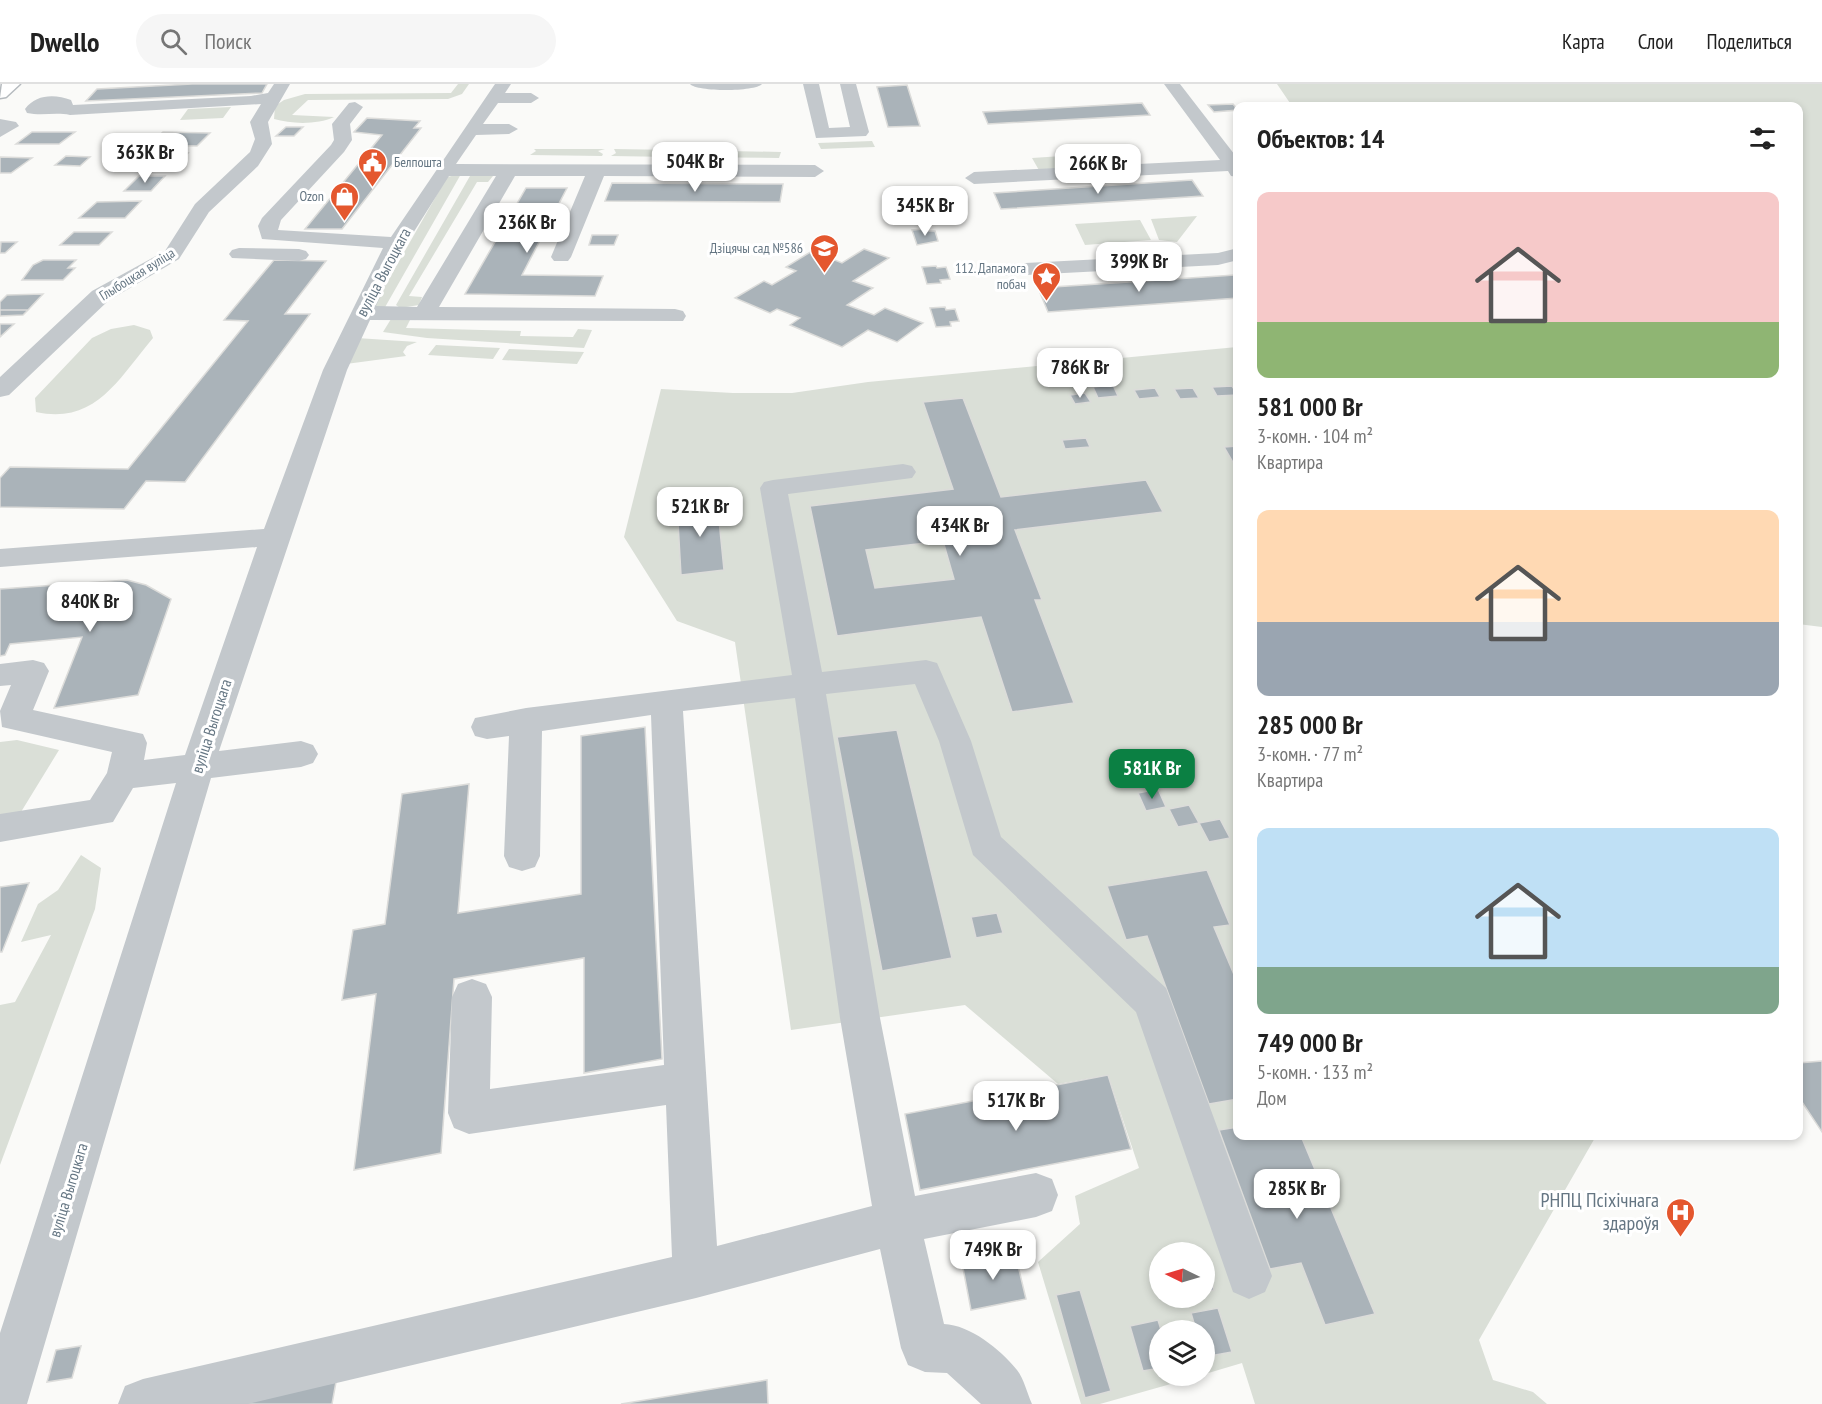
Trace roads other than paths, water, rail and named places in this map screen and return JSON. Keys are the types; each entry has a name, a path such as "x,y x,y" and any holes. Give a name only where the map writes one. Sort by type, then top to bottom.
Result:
{"main road":[{"path":"0,93 12,84"}],"street":[{"path":"698,84 754,84"},
{"path":"811,84 822,135 860,132 848,84"},
{"path":"1172,84 1233,165"},
{"path":"60,108 92,109 278,91"},
{"name":"Глыбоцкая вуліца","path":"0,390 100,296 172,255 182,246 202,207 255,156 263,145 259,122 278,91"},
{"path":"498,91 531,98"},
{"name":"вуліца Выгоцкага","path":"2,1402 197,768 274,537 335,370 392,250 443,170 498,91"},
{"path":"355,107 341,124 343,140 338,148 272,218 268,226 268,235 392,250"},
{"path":"0,124 10,126 0,132"},
{"path":"472,130 509,129"},
{"path":"974,178 1233,168"},
{"path":"443,170 815,171"},
{"path":"424,314 509,170"},
{"path":"561,256 597,170"},
{"path":"239,254 392,250"},
{"path":"1005,270 1218,259 1233,255"},
{"path":"361,313 675,316"},
{"path":"903,472 773,488 809,685 858,1020 896,1222 925,1348 957,1349 1000,1388 1007,1404"},
{"path":"0,558 274,537"},
{"path":"0,675 33,670 13,718 131,743 123,776 101,812 0,828"},
{"path":"487,727 666,700 926,672 955,741 986,845 1152,1001 1249,1276"},
{"path":"666,700 696,1275"},
{"path":"522,856 526,720"},
{"path":"123,776 301,754"},
{"path":"472,997 469,1113 686,1082"},
{"path":"143,1404 696,1275 896,1222 1036,1195"}],"place":[{"name":"Белпошта","path":"373,188"},
{"name":"Ozon","path":"345,222"},
{"name":"Дзіцячы сад №586","path":"824,274"},
{"name":"112. Дапамога побач","path":"1047,302"},
{"name":"РНПЦ Псіхічнага здароўя","path":"1680,1238"}]}
